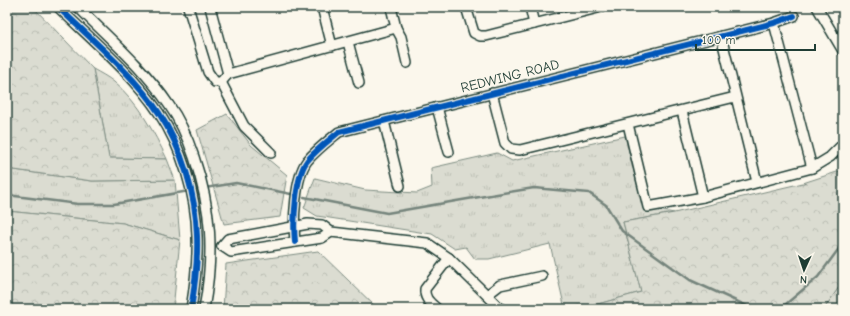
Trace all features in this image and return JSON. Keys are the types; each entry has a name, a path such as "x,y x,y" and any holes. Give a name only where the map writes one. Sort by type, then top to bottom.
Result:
{"street":[{"path":"58,7 140,89 158,113 178,151 194,205 197,236 194,289 191,309"},
{"path":"78,7 150,80 170,105 190,146 200,174 207,202 211,235 207,291 204,309"},
{"path":"188,7 208,72 215,82 221,82 228,74 396,28"},
{"path":"210,7 228,74"},
{"path":"322,7 332,46"},
{"path":"391,7 396,28 401,37 407,63"},
{"path":"466,7 474,33 480,36 486,36 596,8"},
{"path":"530,7 534,24"},
{"path":"817,7 843,51"},
{"name":"REDWING ROAD","path":"295,242 294,226 300,176 306,162 316,151 339,132 774,23 794,16"},
{"path":"774,23 812,168"},
{"path":"721,36 757,182"},
{"path":"348,42 359,83"},
{"path":"221,82 244,126 271,153"},
{"path":"492,93 505,143 511,149 520,150 735,97"},
{"path":"437,107 449,152"},
{"path":"682,111 703,196"},
{"path":"384,120 400,186"},
{"path":"628,124 648,207 703,196 812,168 830,157 843,144"},
{"path":"197,250 222,246 228,239 308,224 322,225 331,232 427,243 449,258 501,309"},
{"path":"222,246 231,252 322,238 331,232"},
{"path":"437,309 427,300 424,295 425,289 449,258"},
{"path":"487,296 500,285 542,276"}],"green space":[{"path":"7,7 33,7 93,69 109,158 167,159 175,180 92,181 7,169"},
{"path":"93,69 114,82 131,99 157,138 167,159 109,158"},
{"path":"227,114 251,145 287,175 280,217 224,224 197,130"},
{"path":"625,136 643,207 674,213 623,222 641,292 580,309 565,309 550,244 489,259 475,259 466,247 455,249 432,234 317,216 304,208 315,178 365,190 417,193 432,187 431,168 497,153 512,161"},
{"path":"7,169 92,181 175,180 180,240 123,223 7,211"},
{"path":"843,170 843,281 824,309 580,309 641,292 623,222 674,213 803,183"},
{"path":"7,211 123,223 180,240 173,309 7,309"},
{"path":"318,251 378,309 223,309 226,264"},
{"path":"843,281 843,309 824,309"}],"waterway":[{"path":"205,188 236,183 291,194"},
{"path":"304,197 387,213 534,188 589,193 606,205 622,231 690,280 747,306 767,309"},
{"path":"7,195 78,204 114,204 189,191"},
{"path":"780,309 818,277 843,243"}],"cycle path":[{"path":"58,7 125,71 149,99 167,127 181,156 191,188 196,220 197,264 191,309"},
{"path":"295,242 294,223 297,188 303,168 314,153 339,132 774,23 794,16"}]}
